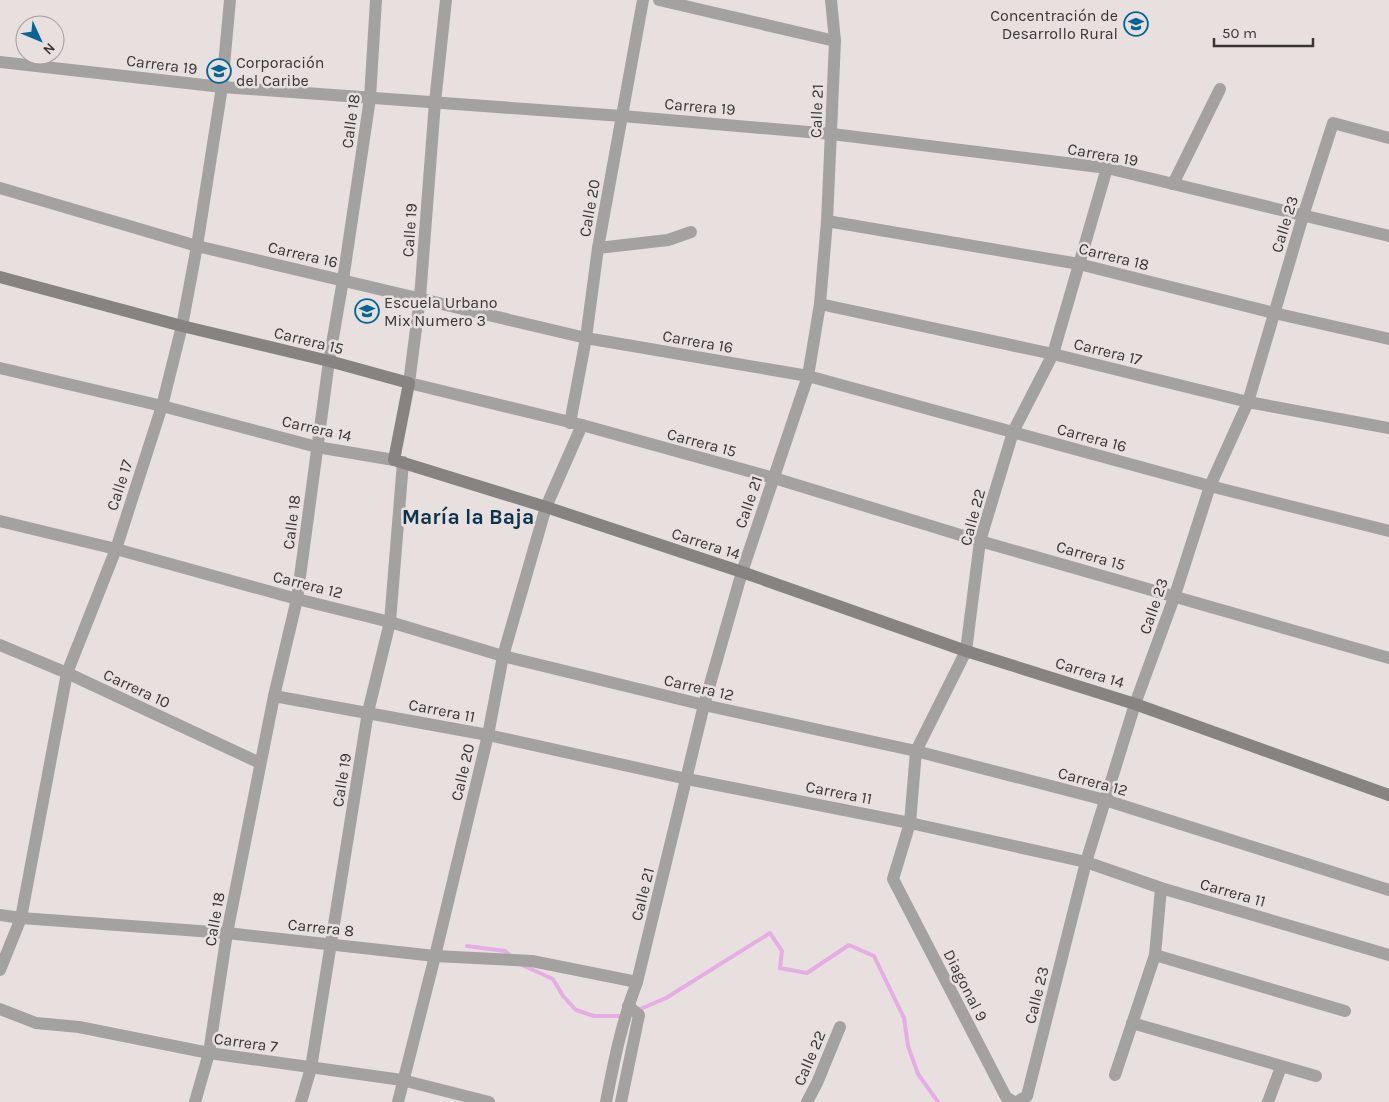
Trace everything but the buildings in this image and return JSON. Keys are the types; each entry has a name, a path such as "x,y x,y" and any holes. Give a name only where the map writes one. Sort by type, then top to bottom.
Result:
{"street":[{"name":"Calle 17","path":"0,970 21,918 66,673 116,549 162,406 182,326 197,246 222,88 230,0"},
{"name":"Calle 18","path":"196,1102 209,1053 227,933 260,763 297,599 328,362 343,280 370,98 376,0"},
{"name":"Calle 19","path":"301,1102 311,1068 368,712 390,622 399,461 420,298 435,102 446,0"},
{"name":"Calle 20","path":"398,1102 488,735 503,656 546,507 576,424 598,248 643,0"},
{"path":"659,0 835,41"},
{"name":"Calle 21","path":"606,1102 620,1034 637,982 704,705 742,572 808,376 820,304 828,221 835,41 831,0"},
{"name":"Carrera 19","path":"0,62 222,88 622,116 832,134 1107,168 1389,236"},
{"path":"1173,184 1220,89"},
{"name":"Calle 23","path":"1016,1102 1027,1096 1086,862 1135,704 1210,486 1248,402 1303,216 1333,123 1389,138"},
{"name":"Calle 22","path":"893,879 910,823 916,751 966,651 980,540 1013,432 1053,354 1107,168"},
{"name":"Carrera 16","path":"0,188 197,246 586,338 808,376 1210,486 1389,531"},
{"name":"Carrera 18","path":"828,221 1079,264 1274,313 1389,339"},
{"path":"598,248 668,240 692,232"},
{"name":"Carrera 15","path":"0,277 182,326 576,424 774,478 980,540 1389,658"},
{"name":"Carrera 17","path":"820,304 1053,354 1248,402 1389,428"},
{"name":"Carrera 14","path":"0,368 162,406 317,447 399,461 742,572 966,651 1135,704 1389,795"},
{"name":"Carrera 12","path":"0,521 116,549 297,599 390,622 503,656 704,705 916,751 1105,800 1389,890"},
{"name":"Carrera 10","path":"0,645 66,673 260,763"},
{"name":"Carrera 11","path":"274,696 488,735 686,779 910,823 1086,862 1161,888 1389,955"},
{"name":"Diagonal 9","path":"893,879 1006,1097 1016,1102"},
{"path":"1115,1076 1155,955 1161,888"},
{"name":"Carrera 8","path":"0,915 227,933 435,956 532,961 637,982"},
{"path":"1155,955 1345,1012"},
{"path":"621,1102 639,1015 628,1006"},
{"name":"Carrera 7","path":"0,1009 36,1023 79,1027 209,1053 402,1080 489,1102"},
{"path":"1132,1023 1316,1076"},
{"name":"Calle 22","path":"808,1102 840,1027"},
{"path":"1268,1102 1281,1066"}],"waterway":[{"path":"638,1010 666,998 770,933 782,951 780,968 807,973 849,945 874,956 904,1018 908,1046 918,1074 938,1102"},
{"path":"467,946 505,951 511,956"},
{"path":"520,964 553,979 563,996 576,1010 594,1016 623,1016"}],"place":[{"name":"Concentración de Desarrollo Rural","path":"1136,24"},
{"name":"Corporación del Caribe","path":"219,71"},
{"name":"Escuela Urbano Mix Numero 3","path":"367,311"}],"district":[{"name":"María la Baja","path":"468,517"}]}
